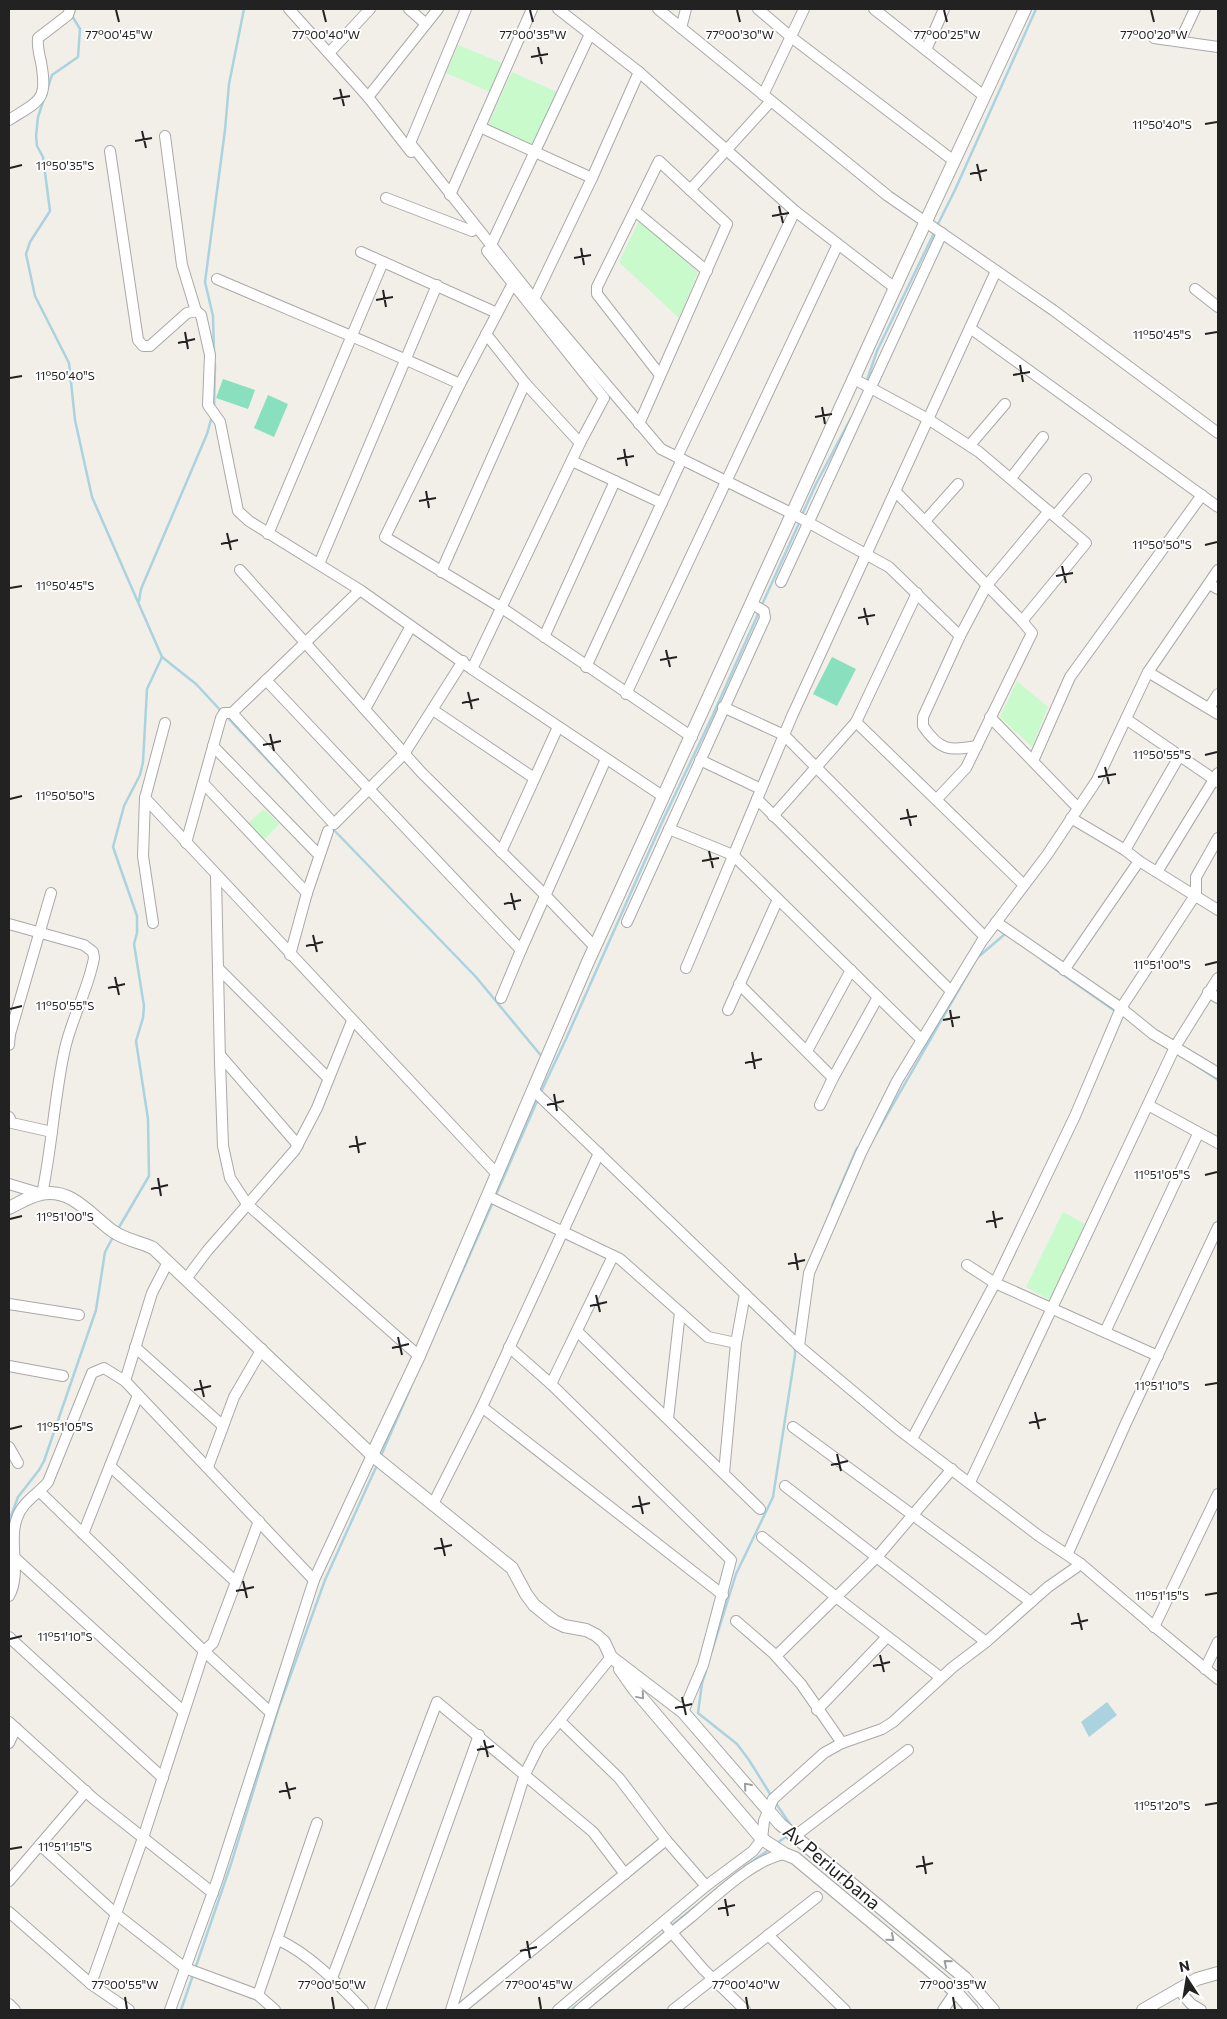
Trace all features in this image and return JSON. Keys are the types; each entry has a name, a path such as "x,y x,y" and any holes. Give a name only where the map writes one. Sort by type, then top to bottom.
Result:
{"street":[{"path":"9,120 37,102 43,94 45,84 38,38 68,15 70,9"},
{"path":"290,9 368,97 512,285 604,398 580,443 472,669"},
{"path":"329,54 370,9"},
{"path":"409,9 426,24"},
{"path":"368,97 438,9"},
{"path":"466,9 410,143 450,195 534,299 661,449 793,514 889,567 960,636"},
{"path":"450,195 532,9"},
{"path":"558,9 639,72 795,210 895,288"},
{"path":"658,9 888,196 1053,310 1217,430"},
{"path":"681,28 686,9"},
{"path":"758,9 954,161"},
{"path":"690,190 727,150 767,98 791,36 804,9"},
{"path":"874,9 984,96"},
{"path":"926,50 944,9"},
{"path":"170,2010 213,1893 314,1580 419,1356 595,947 895,288 1025,9"},
{"path":"1180,41 1195,9"},
{"path":"491,245 590,34"},
{"path":"1154,38 1218,47"},
{"path":"534,299 592,178 639,72"},
{"path":"480,127 592,178"},
{"path":"165,136 182,265 196,311 201,315 210,355 208,404 220,422 238,510 248,521 360,590 472,669 664,797"},
{"path":"110,151 138,340 145,347 150,346 187,313 196,311"},
{"path":"638,424 707,271 727,224 658,161 597,287 597,294 660,375"},
{"path":"386,198 472,231"},
{"path":"586,667 662,503 679,458 795,210"},
{"path":"635,211 707,271"},
{"path":"780,582 942,233"},
{"path":"626,694 838,244"},
{"path":"360,252 497,313"},
{"path":"268,534 383,262"},
{"path":"686,968 784,735 865,554 996,271"},
{"path":"216,279 405,358 460,384"},
{"path":"319,564 437,285"},
{"path":"512,285 460,384 385,537 502,608 704,750"},
{"path":"1195,289 1217,302"},
{"path":"970,328 1218,507"},
{"path":"486,334 525,383 580,443"},
{"path":"854,379 928,419 970,445 1086,543 1022,621"},
{"path":"441,572 525,383"},
{"path":"970,445 1005,404"},
{"path":"1011,478 1043,437"},
{"path":"572,461 662,503"},
{"path":"977,746 958,749 939,746 923,726 923,717 960,636 987,585 1052,513 1086,479"},
{"path":"544,637 615,481"},
{"path":"924,521 958,484"},
{"path":"895,491 1032,633 966,768 937,799"},
{"path":"1033,761 1070,677 1202,495"},
{"path":"240,570 404,754 595,947"},
{"path":"800,1346 809,1273 861,1153 897,1081 985,937 1024,885 1097,780 1148,672 1214,587 1218,570"},
{"path":"186,843 224,713 232,713 360,590"},
{"path":"773,816 856,722 917,593"},
{"path":"627,922 765,618 764,611 752,604"},
{"path":"365,709 411,626"},
{"path":"232,713 334,824 404,754 463,661"},
{"path":"1148,672 1214,711 1218,694"},
{"path":"266,680 520,950"},
{"path":"724,707 784,735 985,937"},
{"path":"432,710 534,778"},
{"path":"990,718 1078,808"},
{"path":"1126,719 1217,778 1157,872"},
{"path":"856,722 1024,885"},
{"path":"153,923 143,856 145,798 165,723"},
{"path":"500,852 558,727"},
{"path":"214,746 319,855"},
{"path":"1125,850 1180,755"},
{"path":"501,998 520,950 606,758"},
{"path":"700,760 761,789"},
{"path":"203,784 307,893"},
{"path":"145,798 497,1174"},
{"path":"756,799 951,991"},
{"path":"1071,818 1196,894 1218,910"},
{"path":"669,829 733,855 922,1040"},
{"path":"290,955 307,893 328,831"},
{"path":"912,1439 995,1283 1076,1116 1121,1008 1196,894 1196,877 1217,843"},
{"path":"1064,970 1139,861"},
{"path":"216,876 220,1056 226,1166 230,1178 247,1204 419,1356"},
{"path":"9,1044 10,1034 51,893"},
{"path":"728,1010 778,899"},
{"path":"996,922 1121,1008 1153,1034 1218,1073"},
{"path":"9,924 84,945 93,952 94,958 64,1052 52,1132 50,1159 42,1194"},
{"path":"218,968 328,1078"},
{"path":"807,1051 851,970"},
{"path":"970,1482 1175,1047 1218,978"},
{"path":"739,984 833,1078"},
{"path":"1208,992 1218,998"},
{"path":"820,1105 878,997"},
{"path":"186,1278 206,1251 295,1150 317,1108 352,1021"},
{"path":"220,1056 298,1145"},
{"path":"533,1090 800,1346 912,1439 1039,1536 1068,1553 1082,1564 1154,1627 1218,1679"},
{"path":"1148,1105 1218,1144"},
{"path":"9,1117 12,1123 52,1132"},
{"path":"1105,1332 1198,1134"},
{"path":"433,1504 482,1407 599,1153"},
{"path":"9,1184 42,1194"},
{"path":"9,1208 42,1194"},
{"name":"Av Periurbana","path":"42,1194 61,1195 72,1199 115,1233 153,1248 372,1455 512,1568 534,1605 554,1621 564,1626 596,1634 604,1642 611,1658 634,1689 762,1839 785,1854 795,1858 957,1993 972,2010"},
{"path":"488,1196 563,1230 620,1259 708,1337 736,1343"},
{"path":"1068,1553 1218,1227"},
{"path":"551,1384 614,1256"},
{"path":"125,1381 152,1293 168,1262"},
{"path":"967,1265 995,1283 1158,1356"},
{"path":"724,1473 736,1343 745,1294"},
{"path":"9,1304 79,1315"},
{"path":"668,1419 680,1312"},
{"path":"577,1331 760,1509"},
{"path":"135,1347 223,1426"},
{"path":"509,1347 551,1384 731,1560 703,1665 683,1712"},
{"path":"208,1468 234,1397 262,1350"},
{"path":"9,1366 63,1376"},
{"path":"9,1596 12,1590 17,1517 26,1502 40,1492 48,1482 92,1373 104,1368 125,1381 138,1394 314,1580"},
{"path":"83,1534 138,1394"},
{"path":"482,1407 723,1595"},
{"path":"793,1427 1031,1602"},
{"path":"9,1447 18,1463"},
{"path":"110,1466 236,1582"},
{"path":"776,1656 877,1557 914,1516 952,1469"},
{"path":"785,1486 986,1642"},
{"path":"40,1492 204,1651 270,1712"},
{"path":"1154,1627 1218,1494"},
{"path":"91,1984 143,1838 204,1651 213,1643 259,1521"},
{"path":"762,1537 940,1677"},
{"path":"14,1557 184,1712"},
{"path":"579,2010 667,1927 706,1886 753,1851 762,1839 764,1821 768,1810 780,1792 824,1753 842,1743 870,1734 893,1722 940,1677 986,1642 1031,1602 1082,1564"},
{"path":"736,1621 776,1656 800,1684 842,1743"},
{"path":"9,1637 162,1778"},
{"path":"817,1710 888,1637"},
{"path":"1205,1669 1218,1642"},
{"path":"451,2010 525,1774 538,1746 611,1658"},
{"name":"Av Periurbana","path":"611,1658 683,1712 768,1810 795,1836 965,1978 993,2010"},
{"path":"332,1978 437,1702 593,1832 625,1874"},
{"path":"560,1721 619,1778 666,1840 706,1886"},
{"path":"12,1725 86,1791 213,1893"},
{"path":"9,1743 12,1725"},
{"path":"380,2010 479,1736"},
{"path":"795,1836 908,1750"},
{"path":"9,1881 86,1791"},
{"path":"258,1995 279,1940 317,1823"},
{"path":"459,2010 666,1840"},
{"path":"40,1845 116,1914 185,1968 258,1995 275,2010"},
{"path":"558,2010 667,1927 762,1862 776,1855 785,1854"},
{"path":"674,2010 817,1897"},
{"path":"9,1912 91,1984 129,2010"},
{"path":"667,1927 745,2010"},
{"path":"768,1935 845,2010"},
{"path":"279,1940 299,1950 332,1978 363,2010"},
{"path":"1143,2010 1196,1979 1218,1973"},
{"path":"943,2010 957,1993 965,1978"},
{"path":"1178,1988 1191,2004 1200,2010"},
{"path":"9,2004 15,2010"}],"green space":[{"path":"458,45 502,63 490,92 446,73"},
{"path":"512,72 557,92 532,145 488,124"},
{"path":"640,219 698,272 679,318 619,262"},
{"path":"223,379 255,390 248,409 216,398"},
{"path":"268,395 288,404 274,437 254,428"},
{"path":"832,657 856,669 837,706 813,694"},
{"path":"1017,681 1048,707 1032,747 1000,717"},
{"path":"264,809 279,824 264,840 248,823"},
{"path":"1063,1212 1085,1224 1050,1300 1026,1287"}],"water":[{"path":"1107,1702 1117,1715 1089,1737 1081,1722"}],"waterway":[{"path":"214,353 213,316 205,282 225,130 229,84 244,9"},
{"path":"937,226 1036,9"},
{"path":"48,87 52,75 78,57 80,29 71,14"},
{"path":"44,99 38,117 36,136 37,146 43,157 50,211 30,242 26,254 35,296 69,363 75,420 92,497 162,657 196,684 222,712"},
{"path":"866,383 877,351 935,231"},
{"path":"214,408 215,364"},
{"path":"139,601 141,589 207,434 212,416"},
{"path":"802,515 851,418"},
{"path":"761,607 800,521"},
{"path":"540,1094 759,612"},
{"path":"118,1229 149,1176 148,1119 136,1041 143,1018 144,1006 134,944 137,933 137,916 113,847 124,806 140,775 143,762 147,689 162,657"},
{"path":"227,717 311,806"},
{"path":"332,828 476,977 543,1058"},
{"path":"875,1136 977,958 1005,934 1007,935"},
{"path":"1042,960 1115,1011"},
{"path":"1197,1066 1218,1080"},
{"path":"495,1197 538,1099"},
{"path":"832,1206 857,1148 861,1149"},
{"path":"445,1311 493,1202"},
{"path":"9,1521 18,1497 44,1461 96,1310 105,1252 114,1235"},
{"path":"795,1338 803,1284"},
{"path":"712,1651 736,1574 773,1497 795,1346"},
{"path":"380,1458 410,1389"},
{"path":"195,1969 231,1864 279,1707 325,1580 377,1465"},
{"path":"706,1671 702,1683 698,1713 737,1744 772,1797"},
{"path":"775,1802 792,1827"},
{"path":"776,1844 788,1835"},
{"path":"744,1867 770,1849"},
{"path":"670,1927 732,1877"},
{"path":"181,2010 193,1975"},
{"path":"571,2010 576,2006"}]}
